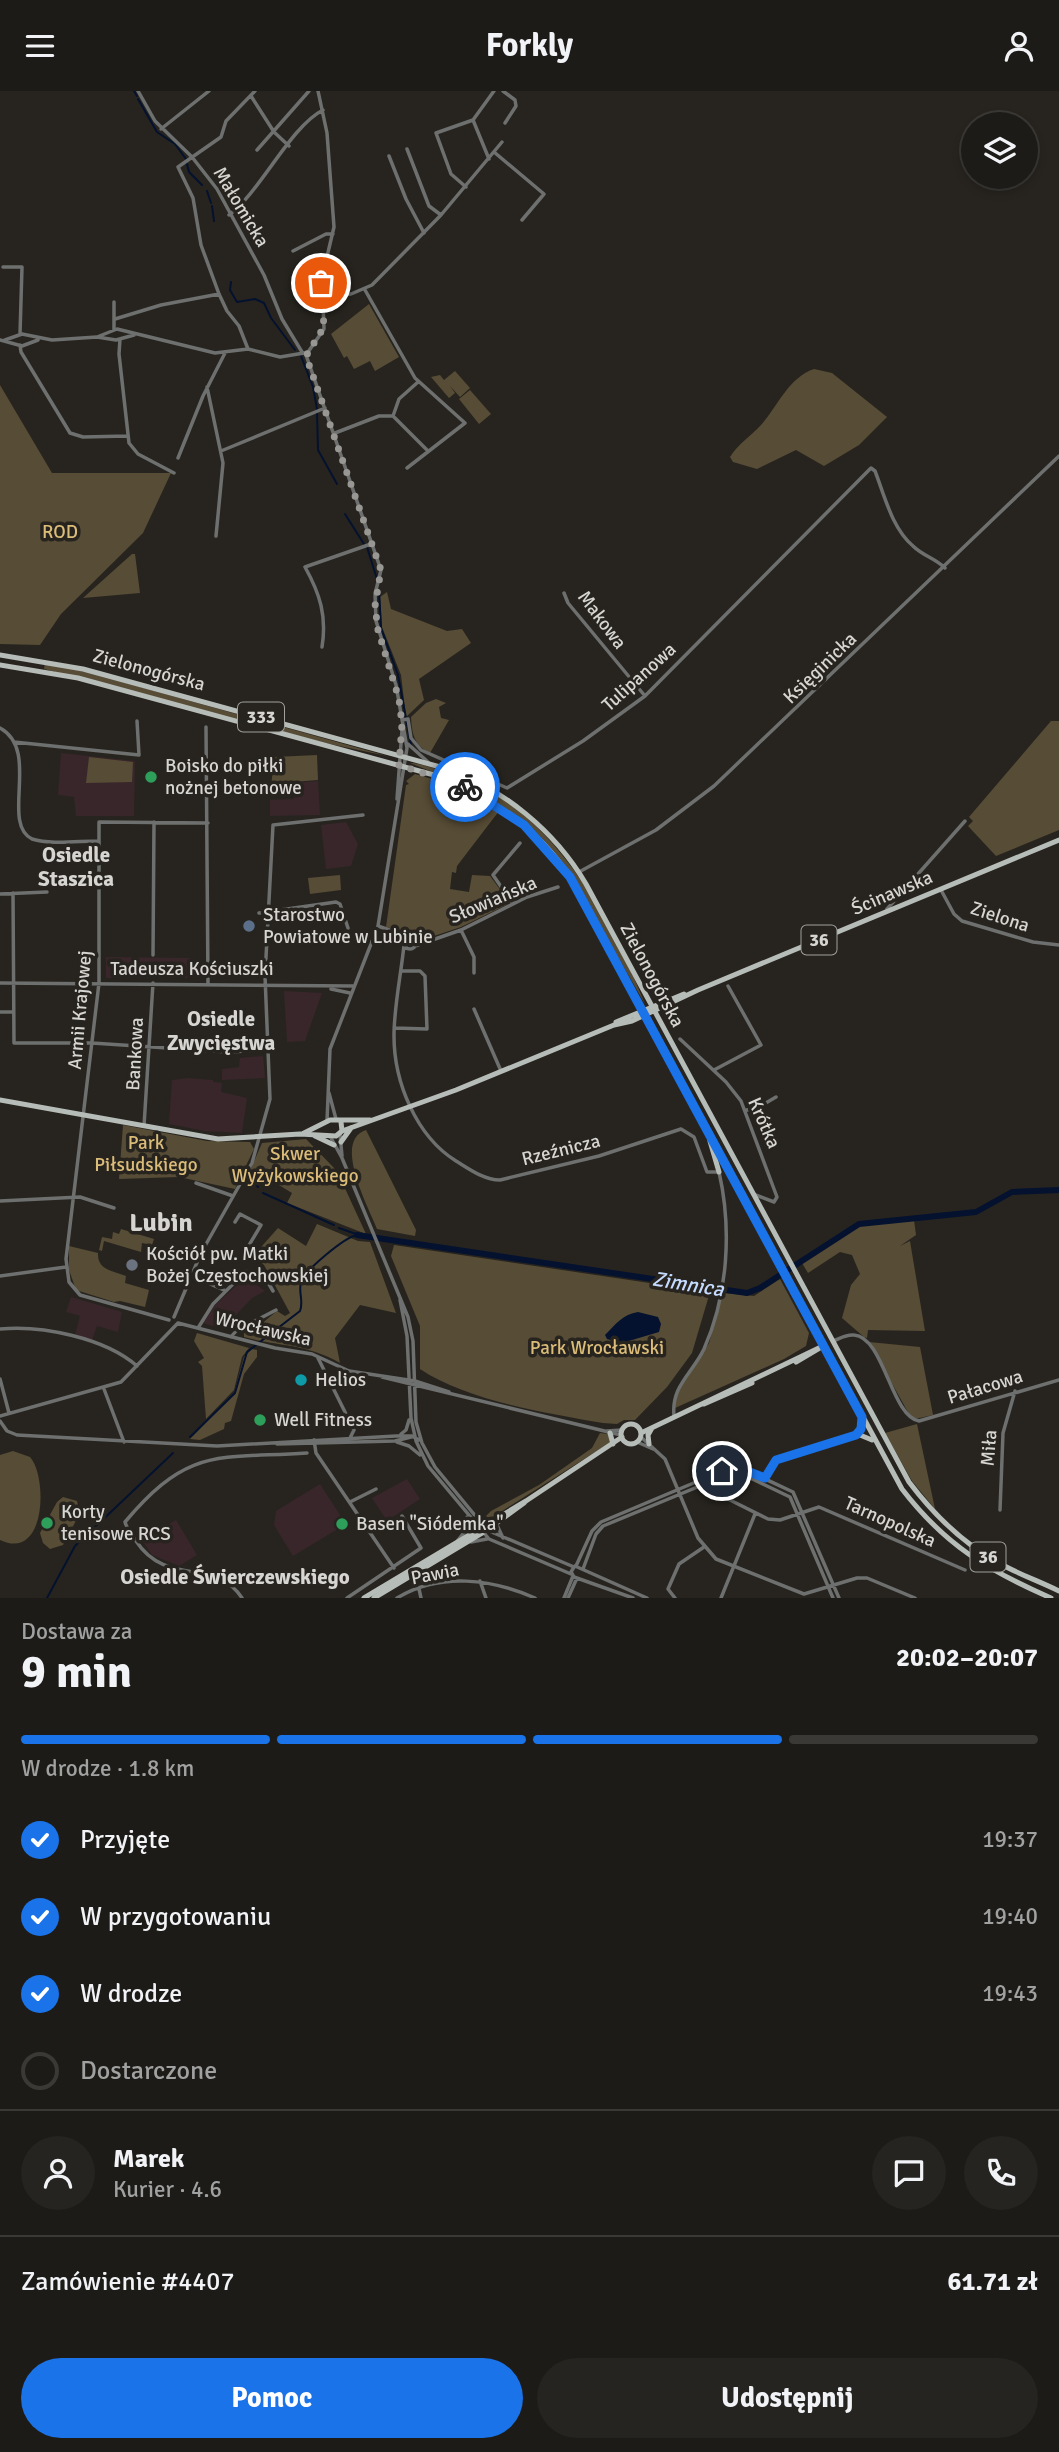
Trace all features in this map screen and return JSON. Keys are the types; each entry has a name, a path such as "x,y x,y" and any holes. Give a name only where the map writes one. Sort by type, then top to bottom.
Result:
{"main road":[{"name":"Zielonogórska","path":"0,655 83,669 430,763 468,777 514,805 544,830 579,872 903,1472 932,1510 978,1551 1059,1591"},
{"name":"Zielonogórska","path":"0,665 89,680 418,770 482,796 513,816 539,840 575,885 874,1442 902,1489 946,1538 984,1566 1051,1598"},
{"name":"Ścinawska","path":"653,1009 1059,840"},
{"path":"631,1018 634,1008 632,992"},
{"path":"644,993 657,1001 667,1003 660,1023"},
{"name":"36","path":"643,1013 653,1009"},
{"path":"0,1100 218,1139 327,1135 341,1133 410,1107 643,1013"},
{"path":"631,1018 652,1028"},
{"path":"300,1134 325,1123 370,1120"},
{"path":"338,1121 341,1133"},
{"path":"325,1123 327,1135"},
{"path":"341,1142 351,1128"},
{"path":"707,1131 719,1172"},
{"path":"312,1135 334,1145"},
{"path":"603,1452 622,1436 639,1435 654,1425 832,1342"},
{"path":"856,1435 861,1429 862,1417"},
{"path":"364,1598 482,1529 603,1452 631,1425 639,1435"},
{"path":"649,1444 648,1434 654,1425"},
{"path":"608,1432 613,1444"},
{"path":"839,1440 856,1435 865,1436 874,1442"},
{"path":"482,1529 496,1523 526,1501"},
{"path":"374,1598 459,1543"}],"street":[{"path":"138,91 161,129 192,157 221,137 226,121 255,91"},
{"path":"161,129 209,91"},
{"path":"257,150 309,91"},
{"path":"2,339 40,340 135,335 215,353 248,349 279,357 304,353 323,331 322,276 333,234 334,208 323,110 318,91"},
{"path":"466,187 451,174 436,133 473,120 494,91"},
{"path":"503,91 515,100 516,106 505,123"},
{"path":"251,96 274,132 289,146"},
{"path":"229,215 244,202 289,146 323,110"},
{"path":"473,120 489,159"},
{"path":"322,296 365,290 441,215 502,142"},
{"path":"407,149 429,206 441,215"},
{"path":"494,152 544,194 522,221"},
{"path":"389,156 406,199 424,233"},
{"name":"Małomicka","path":"248,349 239,326 227,311 219,294 201,245 193,198 178,171 180,164 192,157 207,175 264,275 282,319 304,353 335,433 382,573 375,596 377,626 394,677 404,721 407,743 403,756"},
{"path":"293,251 333,234"},
{"path":"4,267 22,267 22,340 25,356 70,433 83,437 127,436"},
{"path":"365,290 418,382 465,423 407,468"},
{"path":"115,319 161,305 219,294"},
{"path":"114,302 130,447 174,473"},
{"path":"178,458 207,387 225,353"},
{"path":"393,416 399,398 418,382"},
{"path":"207,387 221,451 223,474 217,506 216,536"},
{"path":"221,451 325,408"},
{"path":"335,433 379,416 393,416 428,451"},
{"name":"Księginicka","path":"579,872 656,830 693,804 764,741 1059,456"},
{"name":"Tulipanowa","path":"404,721 411,738 421,750 505,788 583,741 645,696 868,469 875,471 891,516 907,541 917,550 935,558 945,568"},
{"path":"323,647 326,623 323,608 305,567 371,544"},
{"name":"Makowa","path":"564,593 568,603 645,696"},
{"path":"14,742 139,755 137,721"},
{"name":"Małomicka","path":"403,756 404,721"},
{"path":"206,727 208,983"},
{"path":"0,728 14,742 16,750 12,811 16,827 22,834 38,841 99,841"},
{"path":"407,743 430,763"},
{"path":"325,1123 330,1049 378,926 403,756"},
{"path":"397,801 402,780 401,766"},
{"path":"402,780 418,770"},
{"path":"363,815 339,815 273,825 265,983 270,1099 252,1163 201,1252 174,1317 138,1366 121,1382 104,1389 9,1413 0,1418 7,1431 24,1437 217,1446 396,1438 424,1458"},
{"name":"Ścinawska","path":"887,909 965,821"},
{"name":"Armii Krajowej","path":"66,1267 77,1154 85,1114 99,983 99,822 154,822"},
{"path":"153,955 154,822 208,823"},
{"path":"513,904 492,875 520,842"},
{"name":"Słowiańska","path":"413,947 461,930 513,904 558,887"},
{"name":"Zielona","path":"941,890 954,914 962,921 1032,942 1059,945"},
{"path":"0,894 47,892"},
{"path":"13,893 14,1043 93,1043 150,1049 229,1052 268,1050"},
{"path":"259,913 336,902 340,904 348,927"},
{"path":"378,926 412,938 438,938"},
{"path":"461,930 474,957 474,973"},
{"path":"396,932 404,944 394,1028 397,1065 410,1107"},
{"path":"404,944 412,938"},
{"path":"403,962 413,947 412,938"},
{"path":"404,944 413,947"},
{"path":"394,1028 427,1030 425,976 421,971 401,971"},
{"name":"Tadeusza Kościuszki","path":"0,983 265,983 325,987 351,992"},
{"name":"Bankowa","path":"144,1126 153,983"},
{"name":"Tadeusza Kościuszki","path":"342,990 355,985"},
{"path":"713,1070 761,1045 728,986"},
{"path":"342,990 347,1003"},
{"path":"474,1009 501,1071"},
{"path":"0,1011 13,1012"},
{"name":"Krótka","path":"680,1039 726,1081 746,1109 777,1197 774,1202 753,1194"},
{"path":"328,1087 338,1121"},
{"path":"746,1109 754,1110 776,1097"},
{"name":"Rzeźnicza","path":"410,1107 423,1130 444,1153 489,1179 500,1179 599,1156 681,1129 694,1137 707,1172 719,1172"},
{"path":"341,1133 342,1158"},
{"path":"327,1135 342,1158 410,1323 421,1441 435,1467 489,1539"},
{"path":"674,1416 674,1394 704,1349 722,1285 726,1220 719,1172"},
{"path":"196,1183 233,1196"},
{"path":"0,1199 91,1199 114,1208"},
{"path":"235,1222 240,1214 261,1225 245,1252"},
{"path":"0,1276 66,1267 71,1287 80,1295 170,1323 178,1322"},
{"path":"198,1328 213,1304 246,1271"},
{"path":"190,1275 226,1291"},
{"path":"266,1279 273,1291"},
{"path":"400,1299 407,1336 410,1416 415,1436 424,1458 464,1512 482,1529 648,1598"},
{"path":"231,1337 236,1331 275,1310"},
{"path":"174,1317 178,1322"},
{"name":"Wrocławska","path":"178,1322 256,1344 317,1356 338,1367 415,1383 622,1436"},
{"path":"0,1329 23,1329 80,1339 111,1350 138,1366"},
{"name":"Pałacowa","path":"832,1342 850,1335 861,1338 873,1351 907,1414 919,1421 1059,1380"},
{"path":"317,1356 354,1430 350,1438"},
{"path":"327,1374 328,1362"},
{"path":"327,1374 338,1367"},
{"name":"Wrocławska","path":"380,1376 397,1382 409,1382"},
{"path":"0,1379 9,1413"},
{"path":"397,1382 409,1394"},
{"path":"104,1389 110,1412 124,1442"},
{"name":"Miła","path":"1000,1510 1001,1448 1016,1391"},
{"path":"396,1438 406,1430 410,1416"},
{"path":"415,1436 418,1431"},
{"path":"639,1435 658,1452"},
{"path":"639,1435 665,1459 704,1547 716,1559 804,1594 846,1579 867,1578 915,1598"},
{"path":"315,1441 415,1436 421,1441"},
{"path":"764,1481 776,1460 839,1440"},
{"path":"315,1441 316,1453 394,1568"},
{"path":"217,1446 217,1458"},
{"path":"242,1598 229,1583 217,1577 160,1565 150,1559 126,1525 127,1520 179,1470 217,1458 307,1453"},
{"path":"566,1598 575,1576 575,1566 592,1531 601,1522 739,1468 790,1497 801,1513 839,1598"},
{"path":"717,1476 728,1499 755,1514 721,1598"},
{"path":"350,1502 376,1489"},
{"path":"575,1576 583,1570 601,1528 679,1492"},
{"name":"Tarnopolska","path":"755,1514 780,1520 820,1507 965,1570"},
{"path":"459,1543 468,1527 464,1512"},
{"path":"346,1598 421,1548 402,1516"},
{"path":"496,1523 505,1539"},
{"path":"136,1541 156,1529"},
{"path":"459,1543 489,1539 632,1598"},
{"path":"675,1598 668,1589 679,1563 704,1547"},
{"name":"Pawia","path":"480,1581 486,1598"},
{"name":"Pawia","path":"397,1598 419,1588 480,1581 504,1584 535,1598"},
{"path":"831,1585 834,1598"},
{"path":"419,1588 421,1598"}],"shaded area":[{"path":"61,753 135,761 134,816 76,816 74,797 58,795"},
{"path":"318,781 320,815 270,816 270,800 294,799 294,783"},
{"path":"346,822 358,844 351,866 326,869 321,825"},
{"path":"106,957 191,958 191,978 106,978"},
{"path":"284,991 322,993 305,1041 287,1042"},
{"path":"263,1056 265,1078 222,1080 222,1069 239,1067 240,1058"},
{"path":"188,1078 222,1083 221,1092 247,1098 242,1133 205,1131 169,1124 172,1080"},
{"path":"246,1277 265,1291 252,1298 223,1329 203,1323 215,1305"},
{"path":"71,1297 122,1312 118,1332 97,1326 92,1340 75,1335 80,1316 66,1312"},
{"path":"407,1479 420,1499 387,1521 372,1498"},
{"path":"320,1484 346,1524 293,1556 274,1525 276,1511"},
{"path":"176,1520 197,1555 179,1566 152,1555 142,1540"}],"green space":[{"path":"369,304 399,357 375,371 370,361 354,369 347,356 344,358 331,334"},
{"path":"814,369 832,373 887,417 859,445 824,466 796,450 757,469 733,462 730,457 733,452 761,425 790,386"},
{"path":"455,371 470,388 460,397 450,386 455,393 449,398 431,377 440,375 444,380"},
{"name":"ROD","path":"0,385 52,473 171,473 143,533 61,614 40,645 0,644"},
{"path":"470,390 491,414 479,424 459,399"},
{"path":"135,554 140,593 83,598"},
{"path":"387,592 391,609 447,631 462,629 471,643 419,679 424,700 406,717 401,675 382,627 380,597"},
{"path":"45,663 90,673 387,756 325,743 44,669"},
{"path":"436,699 446,703 439,707 441,718 449,720 430,753 420,746 415,738 411,717 426,703"},
{"path":"1051,721 1059,721 1059,830 996,856 968,826 973,821 969,817"},
{"path":"317,755 318,780 293,782 293,787 271,788 274,757"},
{"path":"89,757 133,762 132,782 86,783"},
{"path":"410,763 446,772 482,787 515,808 544,834 593,898 613,933 645,1004 571,875 506,809 465,785"},
{"path":"415,774 453,785 499,811 457,866 456,873 452,872 450,889 469,892 472,875 490,876 508,900 508,904 461,927 428,938 386,927 406,785 409,784 406,781"},
{"path":"340,875 341,890 310,894 308,878"},
{"name":"Park Piłsudskiego","path":"123,1125 207,1141 250,1142 254,1149 235,1189 179,1177 119,1179"},
{"path":"366,1130 416,1230 415,1236 377,1229 352,1161 352,1147 356,1137"},
{"name":"Skwer Wyżykowskiego","path":"306,1139 337,1171 366,1234 287,1203 292,1193 269,1179 270,1169 249,1173 262,1143"},
{"path":"914,1220 916,1235 900,1246 910,1241 925,1331 868,1330 867,1338 864,1337 842,1318 851,1285 860,1274 852,1255 840,1252 808,1273 802,1263 859,1226"},
{"path":"317,1224 358,1241 370,1242 396,1313 360,1305 335,1338 340,1363 304,1349 244,1337 244,1330 260,1325 277,1311 285,1316 290,1313 264,1265 253,1256 278,1228 306,1246"},
{"path":"121,1229 154,1239 152,1245 142,1243 141,1252 104,1241 102,1251 99,1250 102,1237 112,1239 113,1232 119,1234"},
{"name":"Park Wrocławski","path":"394,1245 710,1292 692,1353 667,1387 635,1420 624,1420 617,1424 603,1423 484,1398 461,1390 420,1369 420,1326 391,1256"},
{"path":"69,1246 98,1253 98,1259 103,1266 126,1276 125,1283 149,1290 145,1307 114,1302 76,1290 69,1270"},
{"path":"780,1279 809,1333 806,1346 784,1359 675,1408 676,1394 709,1343 723,1293 754,1296"},
{"path":"197,1333 249,1348 242,1357 234,1390 206,1419 202,1366 198,1362 204,1358 194,1341"},
{"path":"869,1342 920,1347 933,1415 915,1419 909,1414"},
{"path":"252,1349 257,1350 257,1357 244,1374 231,1421 225,1423 224,1429 200,1440 190,1439 234,1394 244,1357"},
{"path":"917,1424 935,1509 912,1481 885,1433"},
{"path":"600,1433 608,1434 611,1442 488,1520 486,1516 491,1511 539,1485 592,1448"},
{"path":"13,1451 30,1457 36,1467 41,1498 34,1529 27,1539 15,1544 0,1540 0,1455"},
{"path":"63,1497 77,1501 80,1513 63,1545 50,1549 43,1543 40,1533 57,1502"}],"water":[{"path":"638,1312 658,1317 661,1324 659,1332 622,1343 607,1339 605,1335 620,1321"}],"waterway":[{"path":"134,91 137,96"},
{"path":"138,99 157,132 175,144 186,159"},
{"path":"187,164 189,172 202,185"},
{"path":"207,191 211,203"},
{"path":"212,206 214,221"},
{"path":"231,282 230,290 237,302 255,299 264,303 271,318 295,350"},
{"path":"301,356 313,387 317,409"},
{"path":"317,413 318,450 337,484"},
{"path":"345,514 364,544"},
{"path":"367,547 377,579"},
{"path":"379,590 381,628 398,675 411,745"},
{"name":"Zimnica","path":"253,1181 258,1187"},
{"name":"Zimnica","path":"357,1235 747,1293 760,1288 859,1224 976,1212 1012,1192 1059,1190"},
{"name":"Zimnica","path":"263,1193 334,1225"},
{"name":"Zimnica","path":"339,1228 356,1234"},
{"path":"190,1437 235,1393 247,1352 300,1311 300,1286 304,1277 317,1262 357,1235"},
{"path":"47,1598 75,1546 173,1453"}],"way so far":[{"path":"321,283 323,333 308,349 306,356 381,570 375,592 375,606 378,630 399,699 402,724 399,765 465,787"}],"place":[{"name":"Boisko do piłki nożnej betonowe","path":"151,777"},
{"name":"Starostwo Powiatowe w Lubinie","path":"249,926"},
{"name":"Kościół pw. Matki Bożej Częstochowskiej","path":"132,1265"},
{"name":"Helios","path":"301,1380"},
{"name":"Well Fitness","path":"260,1420"},
{"name":"Korty tenisowe RCS","path":"47,1523"},
{"name":"Basen \"Siódemka\"","path":"342,1524"}],"district":[{"name":"Osiedle Staszica","path":"76,867"},
{"name":"Osiedle Zwycięstwa","path":"221,1031"},
{"name":"Lubin","path":"161,1223"},
{"name":"Osiedle Świerczewskiego","path":"235,1577"}],"route":[{"path":"465,787 524,825 570,877 862,1417 861,1429 856,1435 776,1460 765,1478 739,1468 722,1471"}]}
